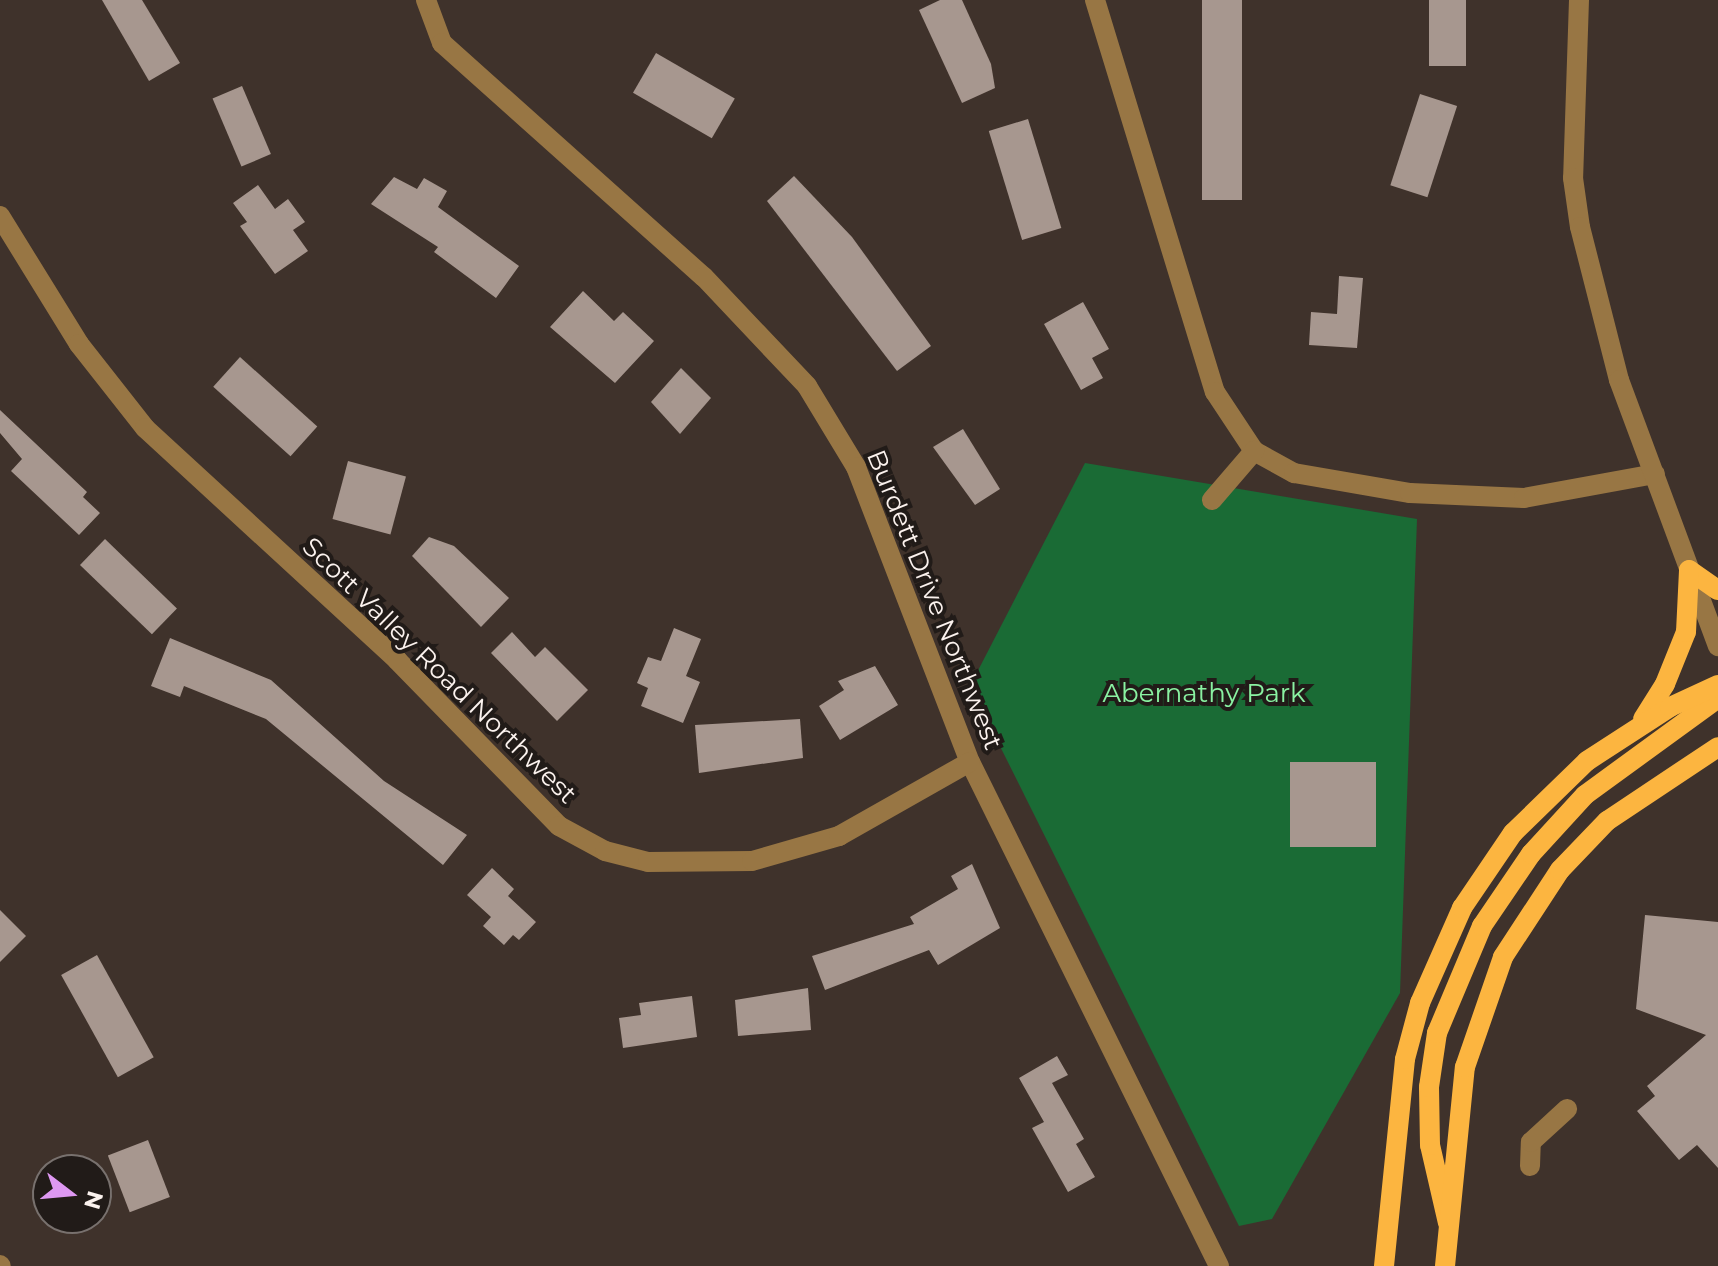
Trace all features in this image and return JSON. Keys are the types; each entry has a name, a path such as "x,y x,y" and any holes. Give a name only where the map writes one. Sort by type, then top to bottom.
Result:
{"main road":[{"path":"1689,570 1718,590"},
{"path":"1637,726 1665,684 1686,632 1689,570"},
{"path":"1384,1266 1400,1089 1440,952 1513,833 1587,761 1637,726 1718,685"},
{"path":"1448,1223 1430,1145 1429,1087 1437,1033 1482,926 1531,854 1585,795 1718,698"},
{"path":"1445,1266 1465,1067 1503,957 1560,870 1607,821 1718,747"}],"street":[{"name":"Burdett Drive Northwest","path":"426,0 442,43 704,277 807,386 856,467 970,762 1210,1239 1219,1266"},
{"path":"1095,0 1215,392 1254,451 1294,473 1410,493 1524,498 1655,474"},
{"path":"1579,0 1573,178 1580,227 1619,380 1718,646"},
{"name":"Scott Valley Road Northwest","path":"0,216 79,344 145,428 397,660 559,826 605,851 648,862 752,861 839,836 970,762"},
{"path":"1212,500 1254,451"},
{"path":"1530,1166 1531,1142 1567,1109"}],"green space":[{"name":"Abernathy Park","path":"1085,463 1417,519 1400,993 1272,1219 1239,1226 970,686"}],"building":[{"path":"102,0 142,0 180,63 149,81"},
{"path":"940,0 962,0 991,64 995,88 962,103 919,10"},
{"path":"1202,0 1242,0 1242,200 1202,200"},
{"path":"1429,0 1466,0 1466,66 1429,66"},
{"path":"656,53 735,98 712,138 633,93"},
{"path":"242,86 271,154 241,167 213,99"},
{"path":"1420,94 1457,106 1427,197 1390,185"},
{"path":"1028,119 1061,228 1022,240 989,131"},
{"path":"794,176 852,237 931,346 897,371 767,201"},
{"path":"394,177 417,189 424,178 447,191 438,207 519,266 496,298 434,252 438,247 371,204"},
{"path":"258,185 275,209 288,199 305,222 293,230 308,251 275,274 240,226 247,222 233,203"},
{"path":"1339,276 1363,278 1357,348 1309,345 1311,312 1337,314"},
{"path":"583,291 614,321 623,312 654,341 615,383 550,327"},
{"path":"1083,302 1109,349 1092,358 1103,378 1081,390 1044,324"},
{"path":"240,357 317,427 291,456 213,387"},
{"path":"681,368 711,398 680,434 651,402"},
{"path":"0,410 87,492 83,497 100,513 79,535 11,471 22,459 0,433"},
{"path":"963,429 1000,489 975,505 933,447"},
{"path":"348,461 406,477 390,534 332,519"},
{"path":"429,537 454,546 509,598 481,627 412,556"},
{"path":"105,539 177,608 152,634 80,565"},
{"path":"674,628 701,639 686,676 700,682 683,723 641,706 648,688 637,683 648,657 661,661"},
{"path":"512,632 535,657 545,647 588,690 557,721 491,653"},
{"path":"170,638 271,680 384,781 467,835 443,865 266,719 184,686 180,697 151,686"},
{"path":"875,666 898,705 840,740 819,706 844,690 838,681"},
{"path":"800,719 803,758 699,773 695,725"},
{"path":"1290,762 1376,762 1376,847 1290,847"},
{"path":"972,864 1000,928 938,965 929,950 825,990 812,956 914,924 910,917 958,889 951,876"},
{"path":"492,868 514,889 508,896 536,922 519,940 513,935 504,945 483,926 491,917 467,895"},
{"path":"0,910 26,936 0,962"},
{"path":"1645,915 1718,922 1718,1168 1697,1145 1679,1160 1637,1111 1655,1096 1647,1086 1706,1035 1636,1009"},
{"path":"97,955 154,1057 118,1077 61,975"},
{"path":"808,988 811,1030 738,1036 735,1000"},
{"path":"692,996 697,1037 623,1048 619,1018 641,1015 639,1003"},
{"path":"1057,1056 1068,1075 1052,1083 1084,1139 1076,1144 1095,1177 1068,1192 1032,1128 1044,1122 1019,1078"},
{"path":"148,1140 170,1197 130,1212 112,1166 112,1154"}]}
